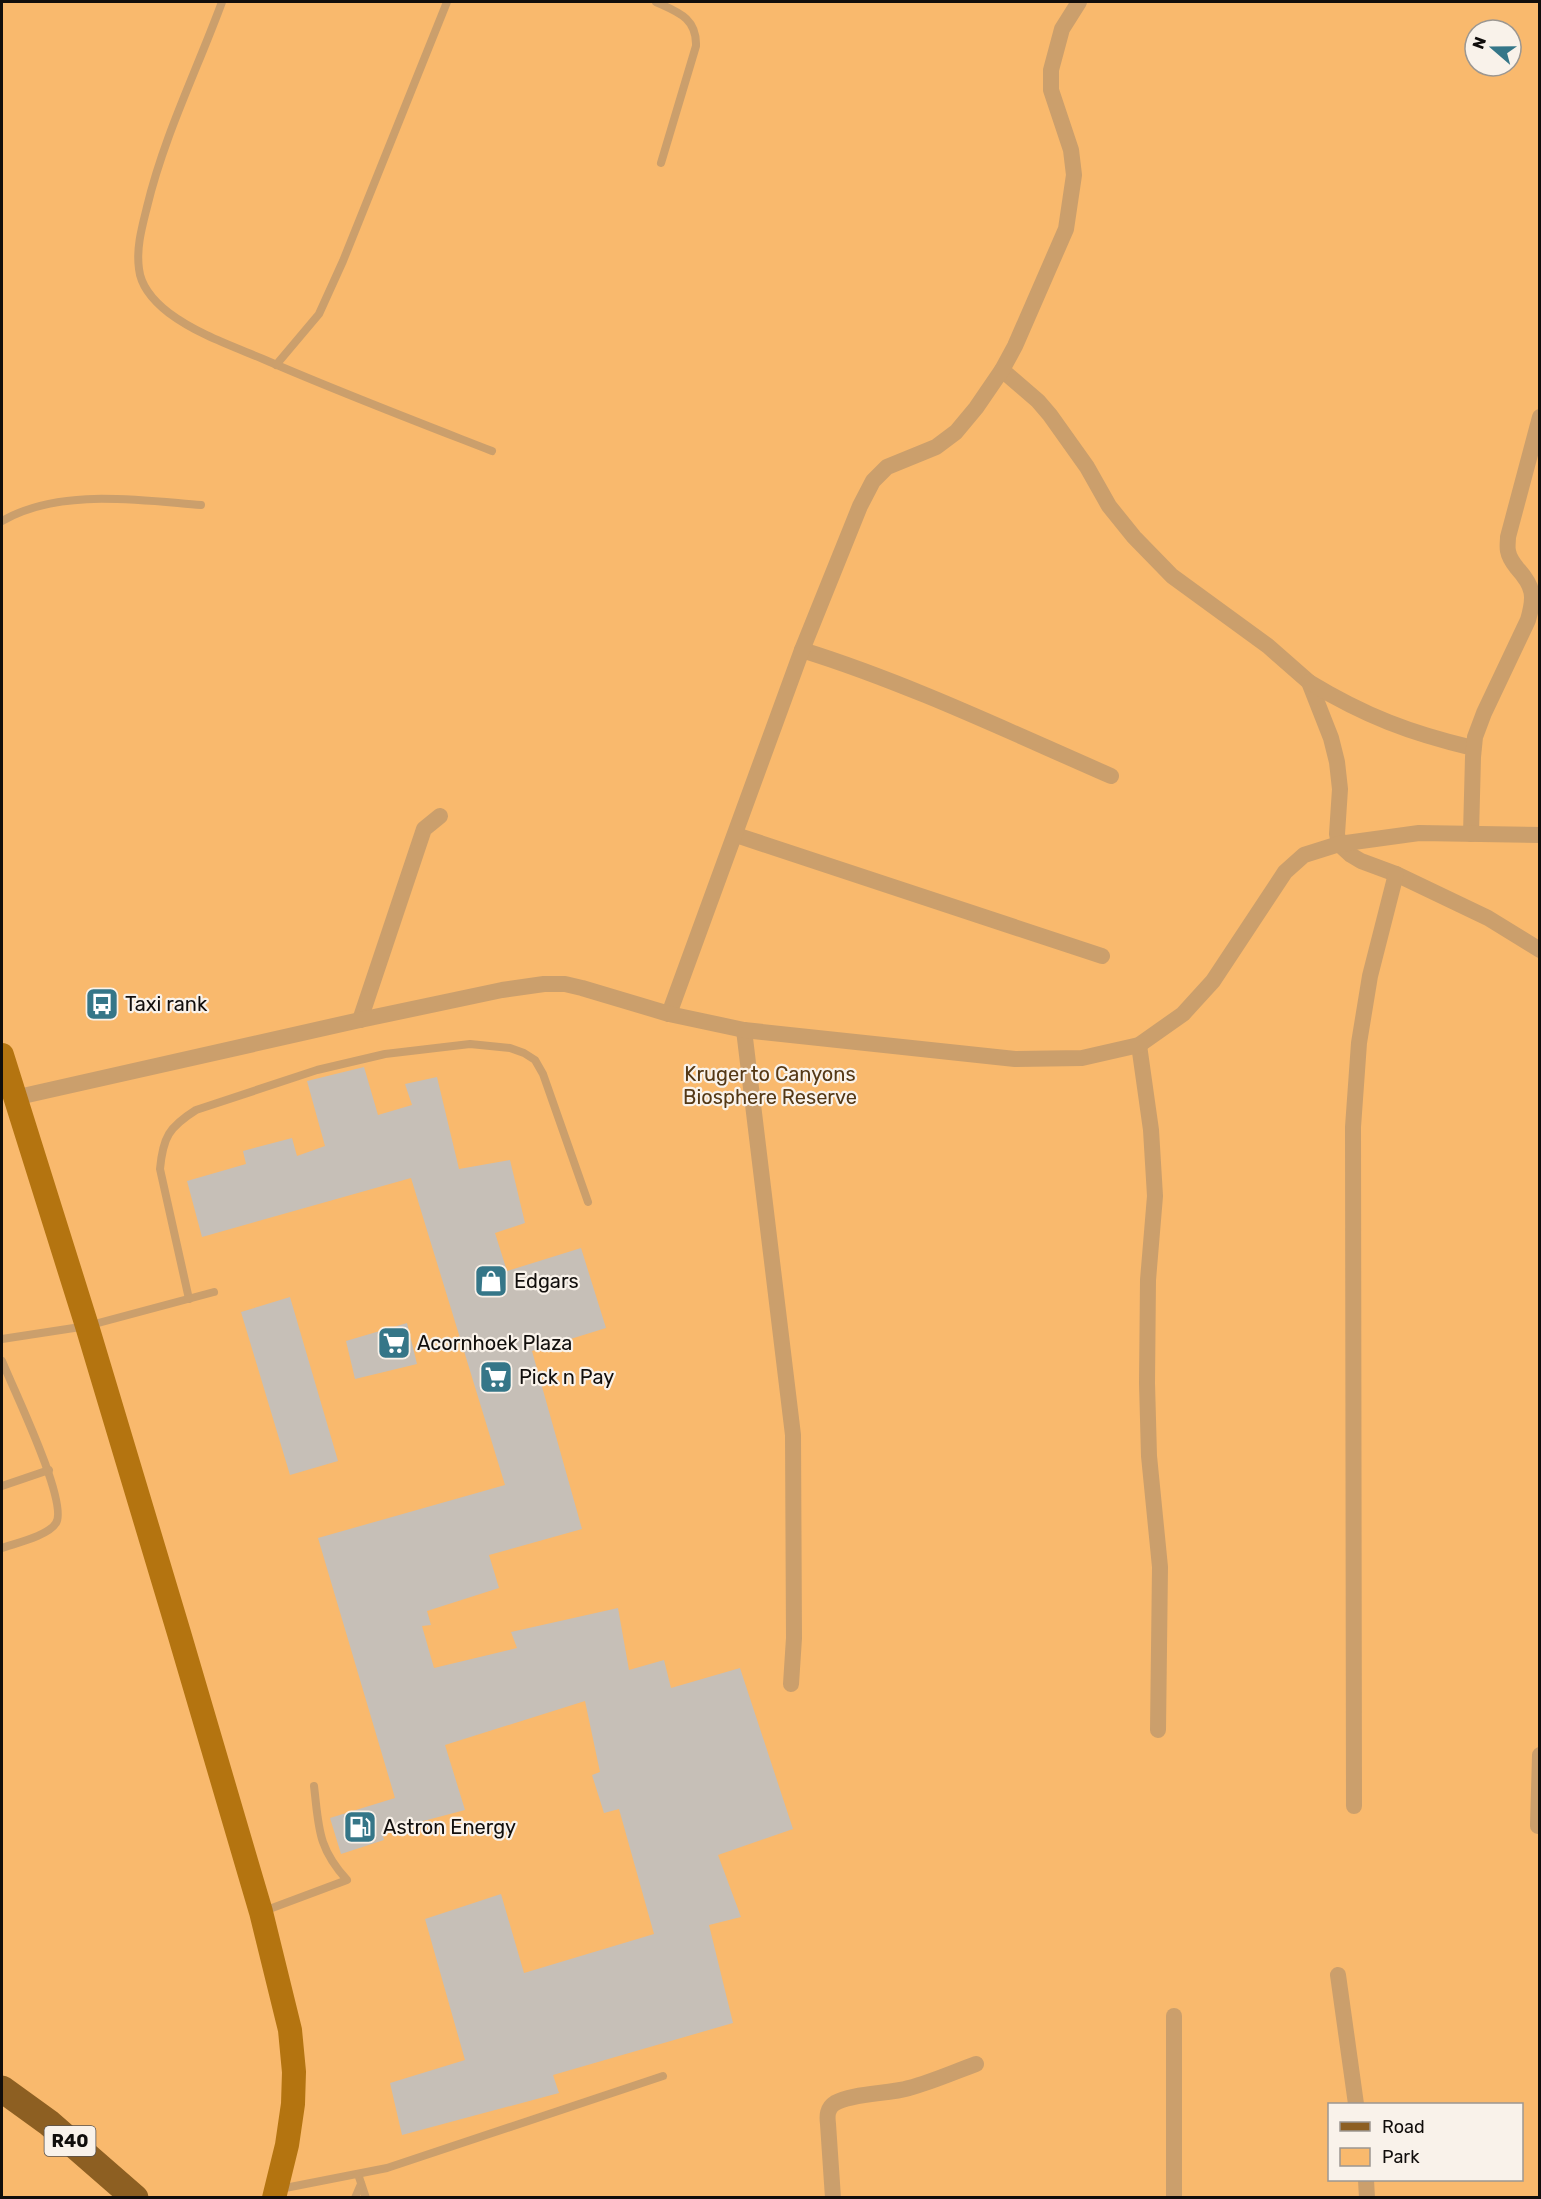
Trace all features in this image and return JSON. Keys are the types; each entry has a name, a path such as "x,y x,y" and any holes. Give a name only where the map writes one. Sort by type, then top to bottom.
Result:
{"main road":[{"name":"R40","path":"2,2089 50,2123 135,2198"}],"street":[{"path":"669,1014 802,651 860,506 873,482 887,467 936,447 956,432 976,408 1015,346 1066,229 1074,175 1071,150 1051,90 1051,70 1062,29 1079,2"},
{"path":"1002,370 1038,401 1050,415 1087,467 1109,506 1134,537 1172,576 1268,646 1309,682 1369,715 1432,738 1473,748"},
{"path":"1471,834 1473,748 1484,713 1509,663 1533,604 1533,593 1527,578 1513,563 1508,552 1508,537 1539,417"},
{"path":"802,651 846,664 931,698 1111,776"},
{"path":"1309,682 1331,738 1337,762 1340,789 1337,834 1339,844 1361,861 1396,874 1488,918 1539,950"},
{"path":"360,1020 424,829 440,816"},
{"path":"14,1098 360,1020 502,990 544,984 565,984 669,1014 744,1030 1015,1059 1082,1058 1139,1045 1183,1014 1213,981 1285,872 1304,855 1339,844 1419,833 1539,835"},
{"path":"736,835 1102,956"},
{"path":"1354,1806 1353,1126 1359,1043 1371,976 1396,874"},
{"path":"744,1030 793,1435 795,1617 790,1684"},
{"path":"1139,1045 1151,1130 1155,1196 1148,1280 1147,1383 1149,1456 1160,1567 1158,1730"},
{"path":"2,1055 87,1326 261,1912 290,2030 294,2072 290,2127 275,2194"},
{"path":"1538,1826 1539,1755"},
{"path":"1338,1975 1356,2103"},
{"path":"1174,2016 1174,2198"},
{"path":"833,2198 827,2114 830,2107 848,2099 909,2089 976,2064"},
{"path":"1366,2181 1367,2198"}],"lane":[{"path":"222,2 199,56 154,179 138,243 139,271 147,290 171,315 200,331 276,365 492,451"},
{"path":"276,365 319,314 343,261 447,2"},
{"path":"656,2 686,18 696,34 696,46 661,163"},
{"path":"2,521 36,505 63,501 125,499 201,505"},
{"path":"189,1299 160,1169 162,1149 169,1131 180,1120 196,1110 317,1070 385,1054 470,1044 510,1048 524,1053 535,1060 543,1074 588,1202"},
{"path":"2,1339 87,1326 214,1292"},
{"path":"2,1361 49,1470 58,1512 56,1523 36,1536 2,1548"},
{"path":"2,1486 49,1470"},
{"path":"261,1912 347,1880 332,1863 323,1846 318,1826 314,1786"},
{"path":"275,2194 387,2168 663,2076"},
{"path":"358,2174 366,2198"},
{"path":"355,2198 361,2184"}],"green space":[{"name":"Kruger to Canyons Biosphere Reserve","path":"2,2 1539,2 1539,2197 2,2197"}],"building":[{"path":"364,1067 378,1115 412,1105 405,1084 437,1077 459,1169 510,1160 525,1223 495,1233 507,1271 581,1248 606,1328 532,1351 582,1529 489,1555 499,1588 427,1611 431,1625 422,1626 434,1668 517,1648 511,1632 618,1608 629,1670 664,1660 671,1688 740,1668 793,1829 718,1855 741,1917 709,1925 733,2023 553,2075 559,2093 402,2135 390,2083 465,2060 425,1919 501,1894 524,1973 654,1934 619,1809 604,1813 592,1775 600,1772 585,1701 445,1745 465,1810 382,1832 384,1840 341,1854 330,1818 395,1798 318,1538 505,1485 411,1178 202,1237 187,1181 246,1164 243,1151 292,1138 297,1156 325,1146 307,1081"},
{"path":"290,1297 338,1461 290,1475 241,1312"},
{"path":"407,1323 417,1364 355,1379 346,1341"}],"place":[{"name":"Taxi rank","path":"102,1004"},
{"name":"Edgars","path":"491,1281"},
{"name":"Acornhoek Plaza","path":"394,1343"},
{"name":"Pick n Pay","path":"496,1377"},
{"name":"Astron Energy","path":"360,1827"}]}
